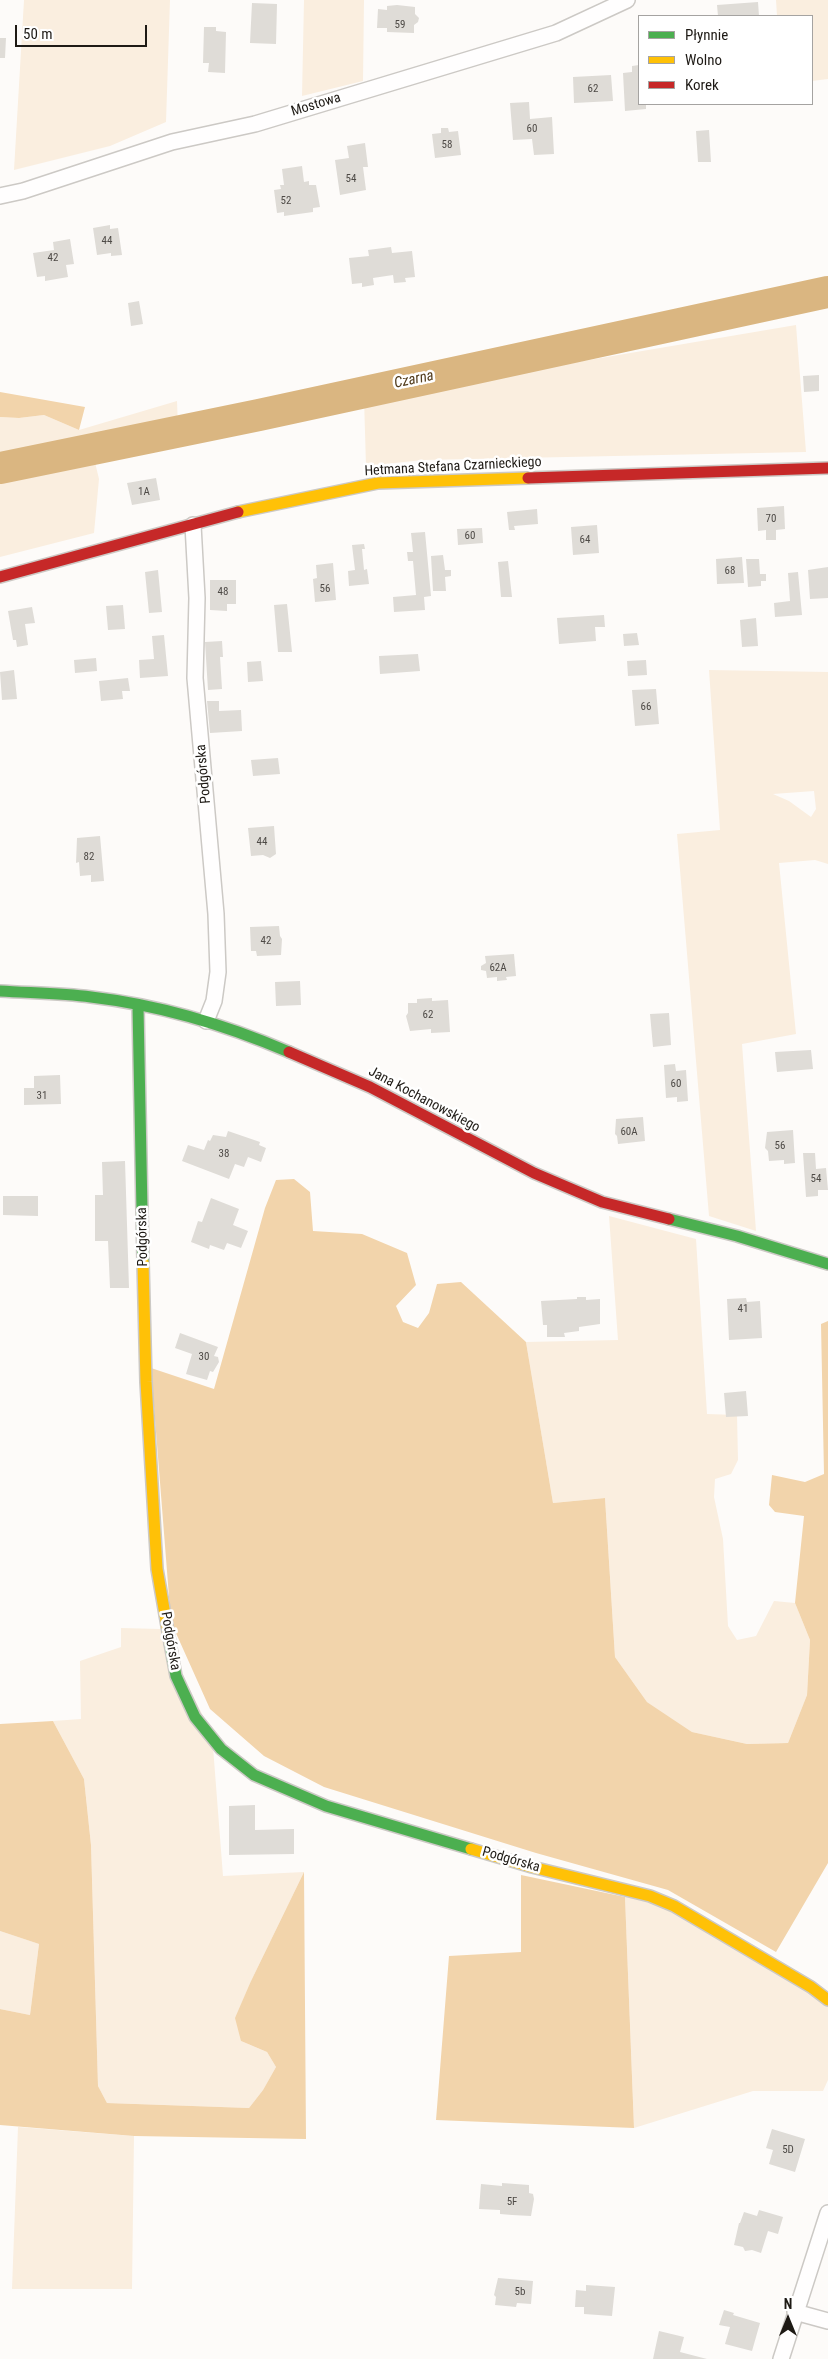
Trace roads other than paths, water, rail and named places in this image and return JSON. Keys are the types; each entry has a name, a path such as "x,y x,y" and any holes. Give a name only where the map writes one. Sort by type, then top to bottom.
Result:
{"street":[{"name":"Mostowa","path":"0,196 23,191 172,142 255,124 556,33 627,0"},
{"name":"Hetmana Stefana Czarnieckiego","path":"0,577 193,525 327,492 378,484 828,468"},
{"name":"Podgórska","path":"193,525 197,598 195,678 214,894 218,972 214,1001 206,1021"},
{"name":"Jana Kochanowskiego","path":"0,991 92,997 206,1021 251,1036 370,1087 534,1173 602,1202 737,1236 828,1264"},
{"name":"Podgórska","path":"138,1007 146,1382 157,1569 176,1676 195,1717 221,1748 254,1775 326,1806 532,1867 650,1896 674,1906 811,1987 828,2000"},
{"path":"781,2359 828,2214"},
{"path":"795,2312 828,2321"}],"waterway":[{"name":"Czarna","path":"0,468 259,415 828,292"}]}
